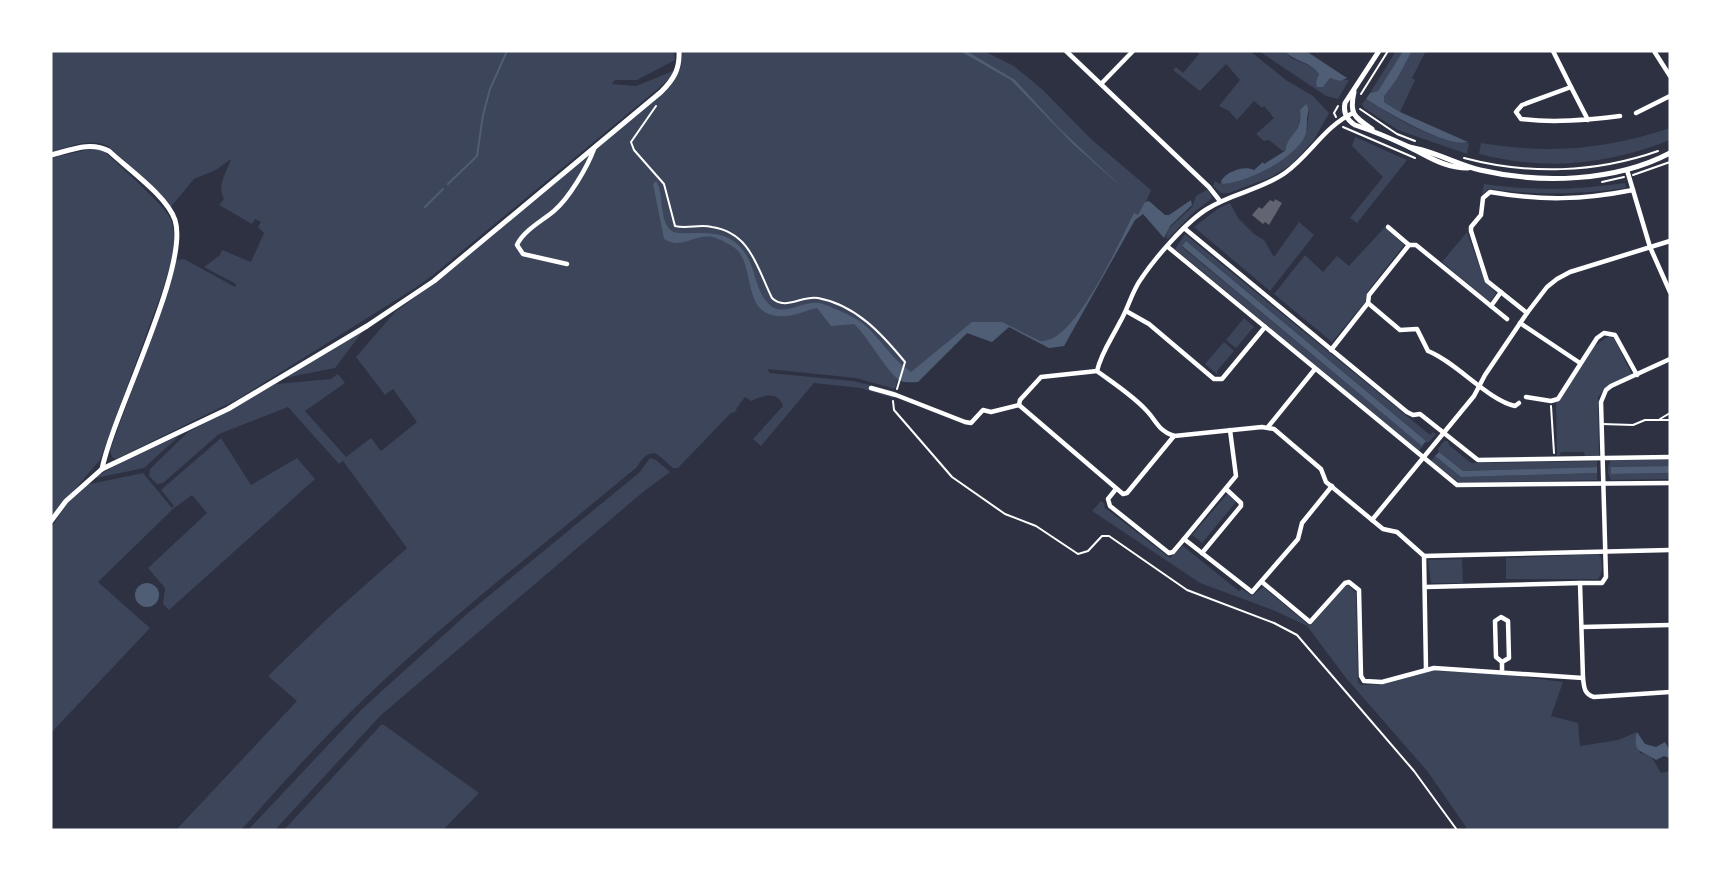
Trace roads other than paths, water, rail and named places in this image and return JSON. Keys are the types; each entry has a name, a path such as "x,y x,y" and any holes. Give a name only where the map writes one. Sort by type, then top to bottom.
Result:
{"street":[{"path":"51,521 66,500 102,469 228,409 434,282 672,82 677,72 679,51"},
{"path":"1066,51 1209,187 1220,201"},
{"path":"1101,84 1133,51"},
{"path":"1379,51 1345,103 1346,116 1354,124 1409,147 1471,167 1529,177 1570,177 1627,170 1669,155"},
{"path":"1553,51 1588,120"},
{"path":"1654,51 1670,76"},
{"path":"1571,87 1521,105 1516,112 1518,116 1528,120 1588,120 1620,116"},
{"path":"1354,90 1351,106 1353,113 1377,133"},
{"path":"1636,113 1670,96"},
{"path":"1097,371 1099,360 1140,280 1184,228 1204,210 1220,201 1267,184 1285,173 1338,121 1353,113"},
{"path":"51,155 89,145 100,146 109,151 158,195 171,212 177,229 175,254 165,293 128,390 102,469"},
{"path":"566,264 523,254 517,245 521,237 557,208 589,162 594,149"},
{"path":"1627,170 1650,247 1670,292"},
{"path":"1527,313 1487,281 1471,231 1471,227 1481,215 1483,198 1490,192 1527,198 1571,200 1633,190"},
{"path":"1388,227 1409,245 1416,245 1507,319"},
{"path":"1184,228 1407,412 1420,414 1478,460 1670,457"},
{"path":"1372,520 1474,396 1527,313 1547,287 1564,275 1670,241"},
{"path":"1331,349 1368,303 1368,295 1409,245"},
{"path":"1168,247 1457,485 1670,483"},
{"path":"1491,306 1501,292"},
{"path":"1368,303 1400,330 1417,329 1428,351 1441,356 1480,386 1509,405 1515,406 1519,403"},
{"path":"1126,311 1149,324 1214,379 1222,379 1265,327"},
{"path":"1521,323 1580,363"},
{"path":"1526,397 1551,401 1562,396 1580,363 1597,338 1604,333 1615,335 1637,375"},
{"path":"1425,587 1602,583 1606,577 1606,551 1601,402 1606,390 1670,359"},
{"path":"1268,427 1315,369"},
{"path":"1019,405 1020,400 1041,377 1097,371 1147,410 1156,425 1174,436 1268,427 1274,429 1321,469 1326,482 1383,528 1397,532 1424,556 1670,550"},
{"path":"871,388 971,423 983,410 990,412 1019,405"},
{"path":"1019,405 1123,494 1174,436"},
{"path":"1116,489 1108,499 1110,506 1169,553 1173,552 1236,476 1230,430"},
{"path":"1184,539 1252,592 1298,540 1302,523 1332,486"},
{"path":"1202,553 1241,506 1226,489"},
{"path":"1424,556 1426,669"},
{"path":"1262,582 1310,622 1345,583 1349,582 1359,590 1361,676 1364,681 1382,682 1426,669 1502,671 1583,678"},
{"path":"1580,583 1585,691 1594,697 1670,692"},
{"path":"1501,617 1508,621 1509,658 1502,662 1496,657 1495,621 1501,617"},
{"path":"1582,627 1670,625"},
{"path":"1502,662 1502,671"}],"lane":[{"path":"1659,420 1670,413"},
{"path":"1601,424 1633,425 1670,419"}],"waterway":[{"path":"448,184 477,156 490,89 507,51"},
{"path":"425,207 443,189"}]}
